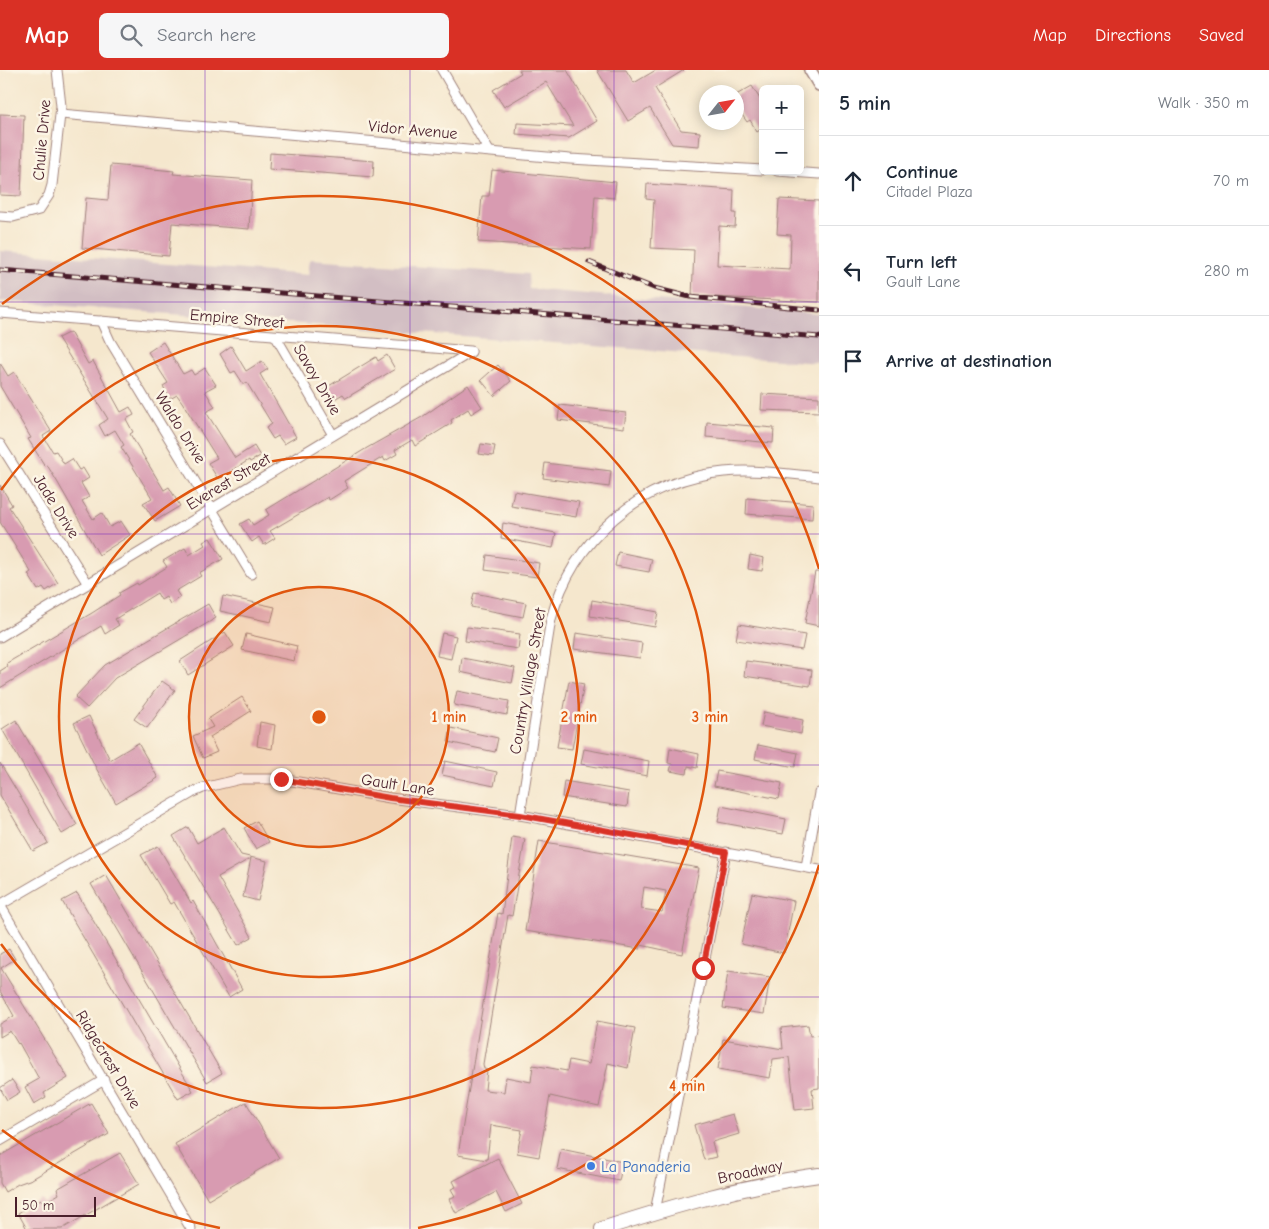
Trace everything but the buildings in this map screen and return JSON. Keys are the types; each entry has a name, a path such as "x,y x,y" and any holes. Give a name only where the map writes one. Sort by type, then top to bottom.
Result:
{"main road":[{"name":"Broadway","path":"602,1229 655,1212 742,1190 819,1175"}],"street":[{"name":"Chulie Drive","path":"0,216 13,217 39,210 49,196 52,185 60,114 57,70"},
{"path":"442,70 488,151"},
{"path":"810,70 819,85"},
{"name":"Vidor Avenue","path":"60,114 570,159 759,170"},
{"path":"804,173 819,174"},
{"name":"Empire Street","path":"0,313 471,352"},
{"name":"Waldo Drive","path":"101,321 110,341 252,574"},
{"name":"Savoy Drive","path":"276,337 333,435"},
{"name":"Everest Street","path":"0,637 471,352"},
{"name":"Jade Drive","path":"0,444 88,584"},
{"name":"Country Village Street","path":"520,815 551,619 558,594 586,546 618,515 644,496 693,476 745,471 819,477"},
{"name":"Gault Lane","path":"0,905 203,788 241,779 281,779 400,800 520,815 819,870"},
{"path":"806,867 819,793"},
{"path":"655,1212 726,852"},
{"name":"Ridgecrest Drive","path":"0,905 191,1229"},
{"path":"0,1141 104,1080"}],"shaded area":[{"path":"0,251 308,275 310,259 528,274 529,289 819,314 819,363 0,301"}],"railway":[{"path":"589,262 654,288 690,297 819,310"},
{"path":"0,270 819,337"}],"place":[{"name":"La Panaderia","path":"591,1166"}],"route":[{"path":"281,779 390,798 520,815 726,852 703,968"}]}
